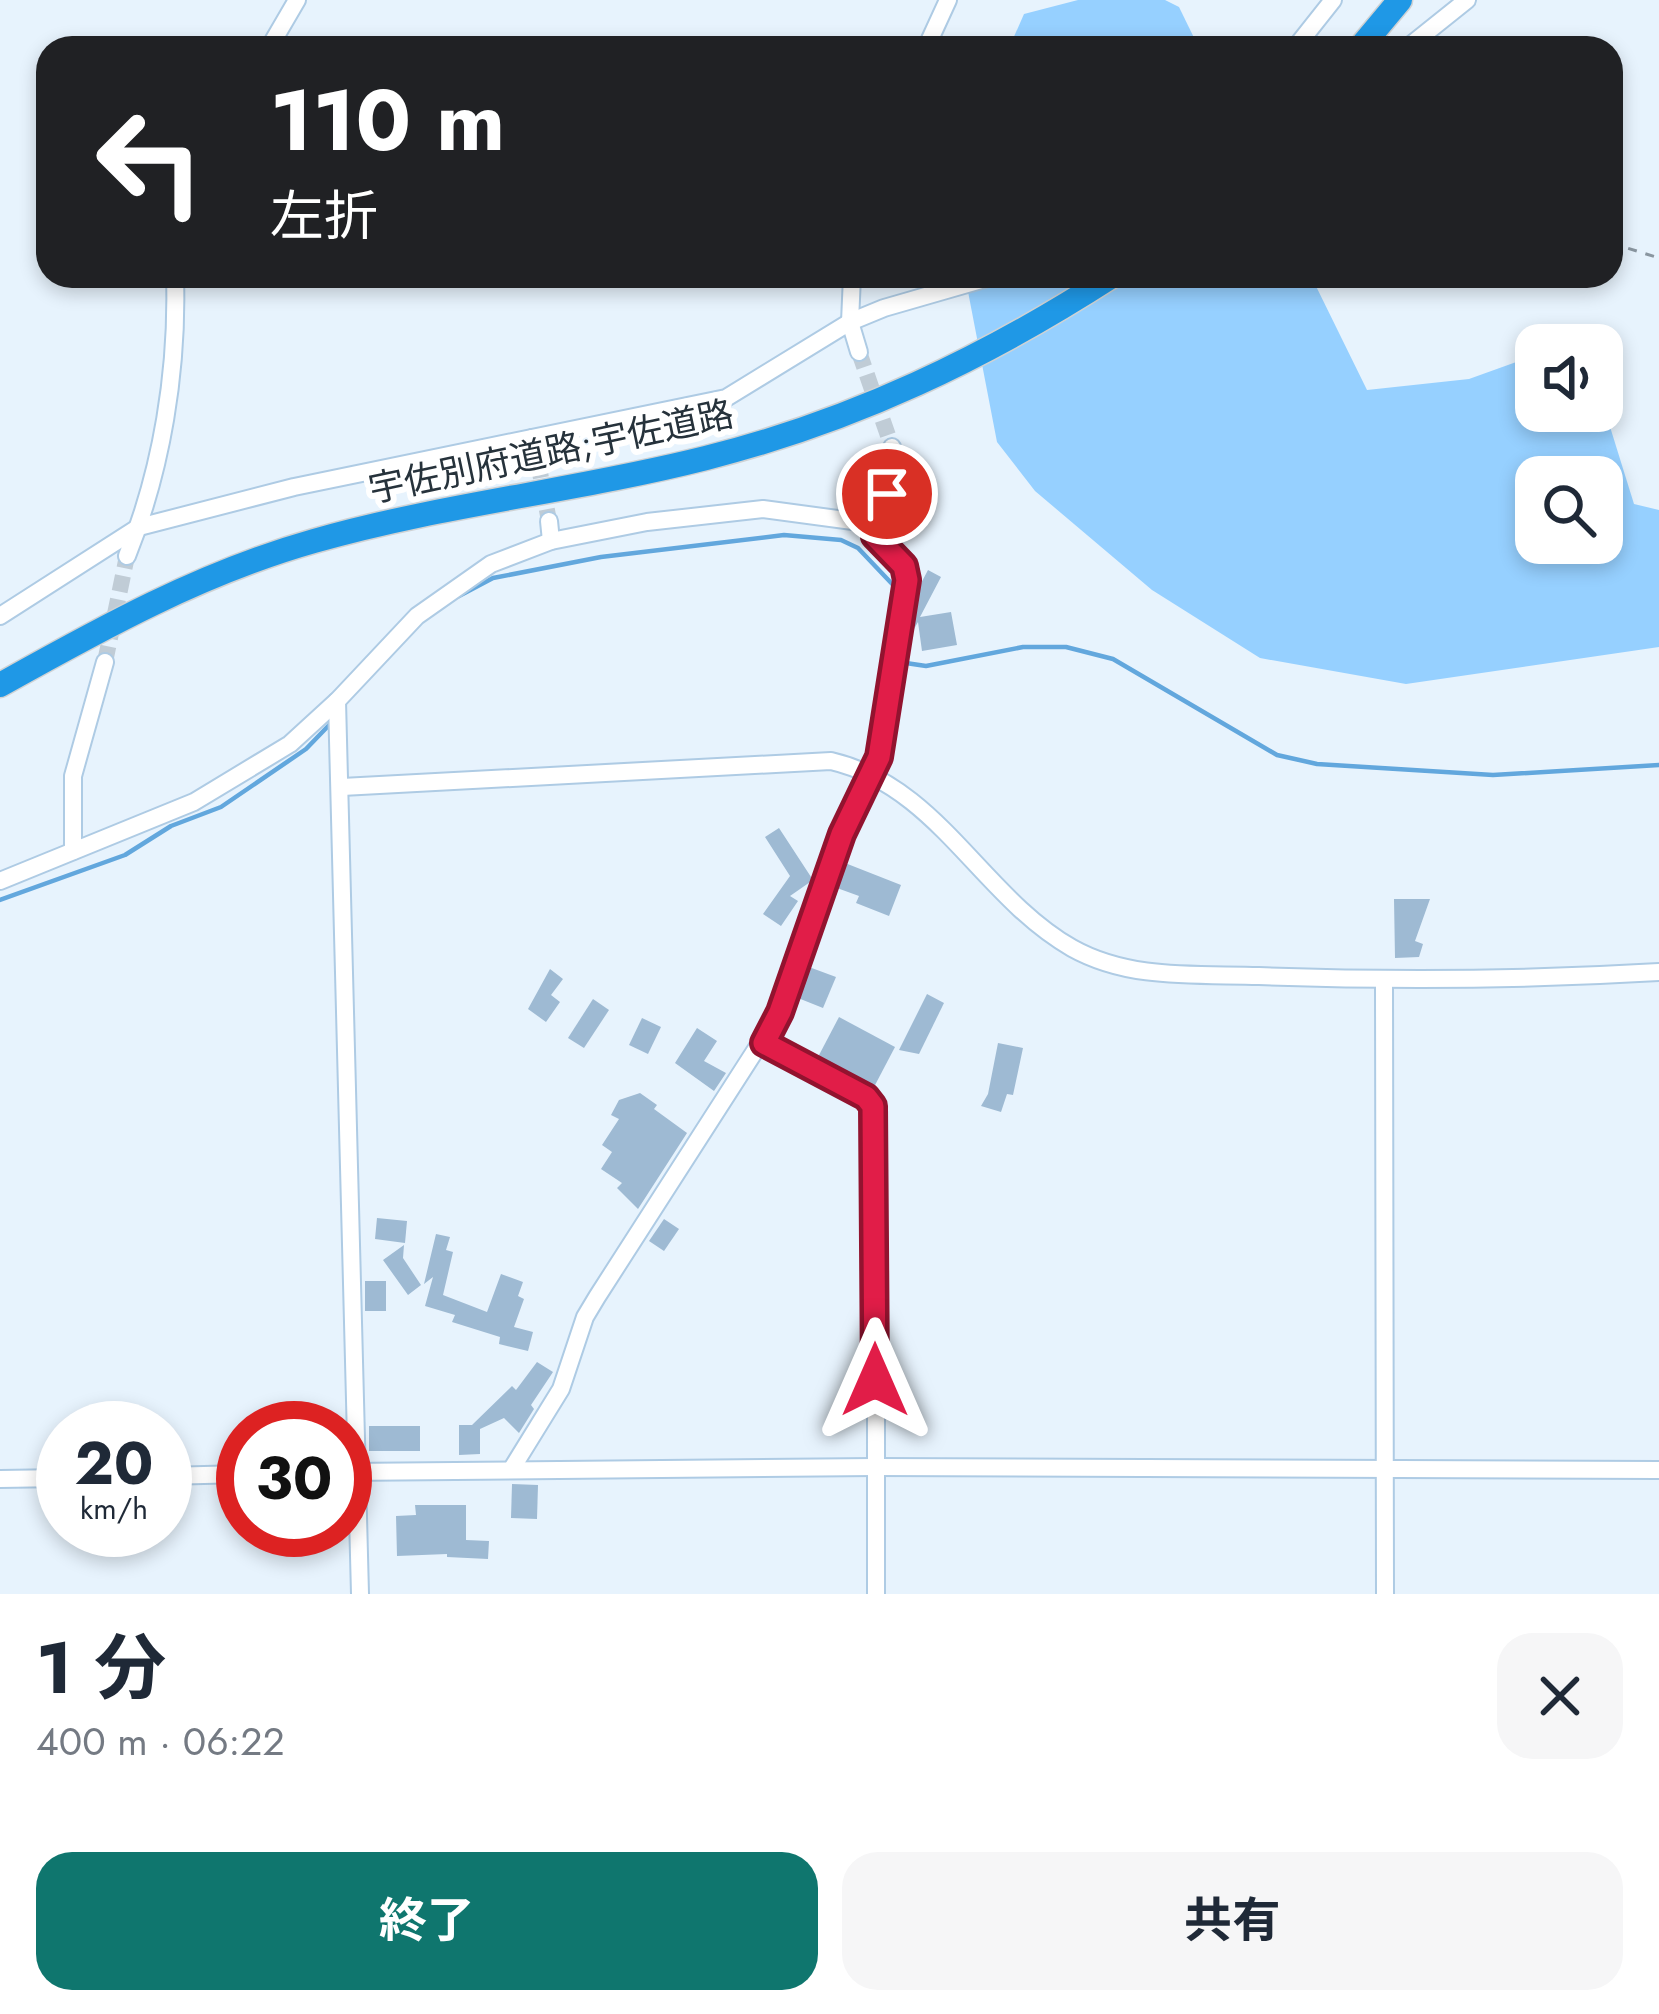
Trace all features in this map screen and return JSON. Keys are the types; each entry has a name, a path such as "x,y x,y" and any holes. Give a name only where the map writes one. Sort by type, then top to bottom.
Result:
{"highway":[{"path":"1355,36 1383,0"},
{"path":"1370,36 1400,0"},
{"name":"宇佐別府道路;宇佐道路","path":"0,685 164,596 310,542 450,507 702,459 853,412 936,377 1093,288"}],"street":[{"path":"276,36 297,0"},
{"path":"932,36 948,0"},
{"path":"1304,36 1333,0"},
{"path":"1422,36 1467,0"},
{"path":"127,556 139,527 173,375 175,288"},
{"path":"851,288 850,322 859,352"},
{"path":"0,616 139,527 294,488 727,398 850,322 953,288"},
{"path":"532,438 538,462"},
{"path":"511,1470 561,1389 585,1317 764,1043 780,1012 842,834 873,776 896,672 907,580 904,566 880,545 875,524 893,473 892,447"},
{"path":"0,881 194,802 290,744 439,597 491,563 551,541 647,522 763,508 875,524"},
{"path":"549,521 551,541"},
{"path":"73,851 73,776 106,662"},
{"path":"338,700 351,1401"},
{"path":"342,787 813,761 850,766 932,816 986,876 1054,936 1118,968 1384,980 1524,980 1659,972"},
{"path":"1384,980 1385,1594"},
{"path":"764,1043 866,1097 873,1106 876,1594"},
{"path":"372,1472 875,1467 1659,1470"},
{"path":"0,1479 36,1478"},
{"path":"358,1557 360,1594"}],"path":[{"path":"1623,248 1659,258"}],"shaded area":[{"path":"1078,0 1165,0 1179,7 1193,36 1014,36 1024,14"},
{"path":"967,288 1317,288 1367,390 1469,379 1515,363 1515,432 1612,432 1619,456 1515,456 1515,564 1623,564 1623,469 1634,504 1659,510 1659,647 1406,684 1260,658 1152,590 1035,491 997,442"}],"building":[{"path":"928,570 941,577 920,617 951,612 957,645 922,651 918,622 914,629 918,589"},
{"path":"779,828 813,880 790,896 798,901 781,926 763,914 790,876 765,837"},
{"path":"845,863 901,885 889,916 856,903 859,896 837,888"},
{"path":"1394,899 1430,899 1415,941 1423,944 1419,957 1395,958"},
{"path":"809,967 836,977 823,1008 798,998"},
{"path":"550,969 563,979 551,995 560,1002 546,1022 528,1009"},
{"path":"927,994 944,1003 919,1054 899,1050"},
{"path":"593,999 609,1010 584,1048 568,1038"},
{"path":"839,1017 895,1047 874,1087 818,1057"},
{"path":"642,1018 661,1027 648,1054 629,1045"},
{"path":"697,1028 717,1041 704,1061 726,1073 714,1091 675,1063"},
{"path":"998,1043 1023,1048 1013,1095 1007,1094 1001,1112 981,1106 988,1094"},
{"path":"640,1093 687,1133 638,1209 617,1188 622,1183 601,1169 612,1152 602,1145 619,1119 611,1115 619,1100"},
{"path":"377,1218 407,1221 405,1243 375,1239"},
{"path":"664,1219 679,1229 664,1251 649,1241"},
{"path":"436,1234 450,1237 446,1250 453,1252 443,1295 487,1312 501,1274 523,1282 518,1296 524,1299 514,1327 533,1332 528,1351 499,1344 500,1337 452,1322 455,1315 425,1306 433,1277 424,1284"},
{"path":"404,1245 403,1258 421,1285 408,1295 383,1260"},
{"path":"365,1281 386,1281 386,1311 365,1311"},
{"path":"537,1362 553,1372 519,1433 504,1418 480,1429 480,1454 459,1455 459,1425 472,1425 512,1386 516,1390"},
{"path":"372,1426 420,1426 420,1451 372,1451"},
{"path":"512,1484 538,1485 537,1519 511,1518"},
{"path":"415,1505 466,1505 466,1540 489,1541 488,1559 447,1554 397,1556 396,1516 416,1515"}],"waterway":[{"path":"459,596 493,578 601,557 784,535 841,540 858,548 895,587 892,635"},
{"path":"899,662 926,666 1023,647 1066,647 1113,659 1277,755 1317,764 1493,775 1659,765"},
{"path":"0,900 125,855 171,826 221,807 306,749 333,721"}],"tunnel":[{"path":"859,352 892,447"},
{"path":"538,462 549,521"},
{"path":"105,662 127,556"}],"route":[{"path":"875,1380 873,1106 866,1097 764,1043 780,1012 842,834 873,776 883,740 907,599 904,566 875,536 887,494"}]}
